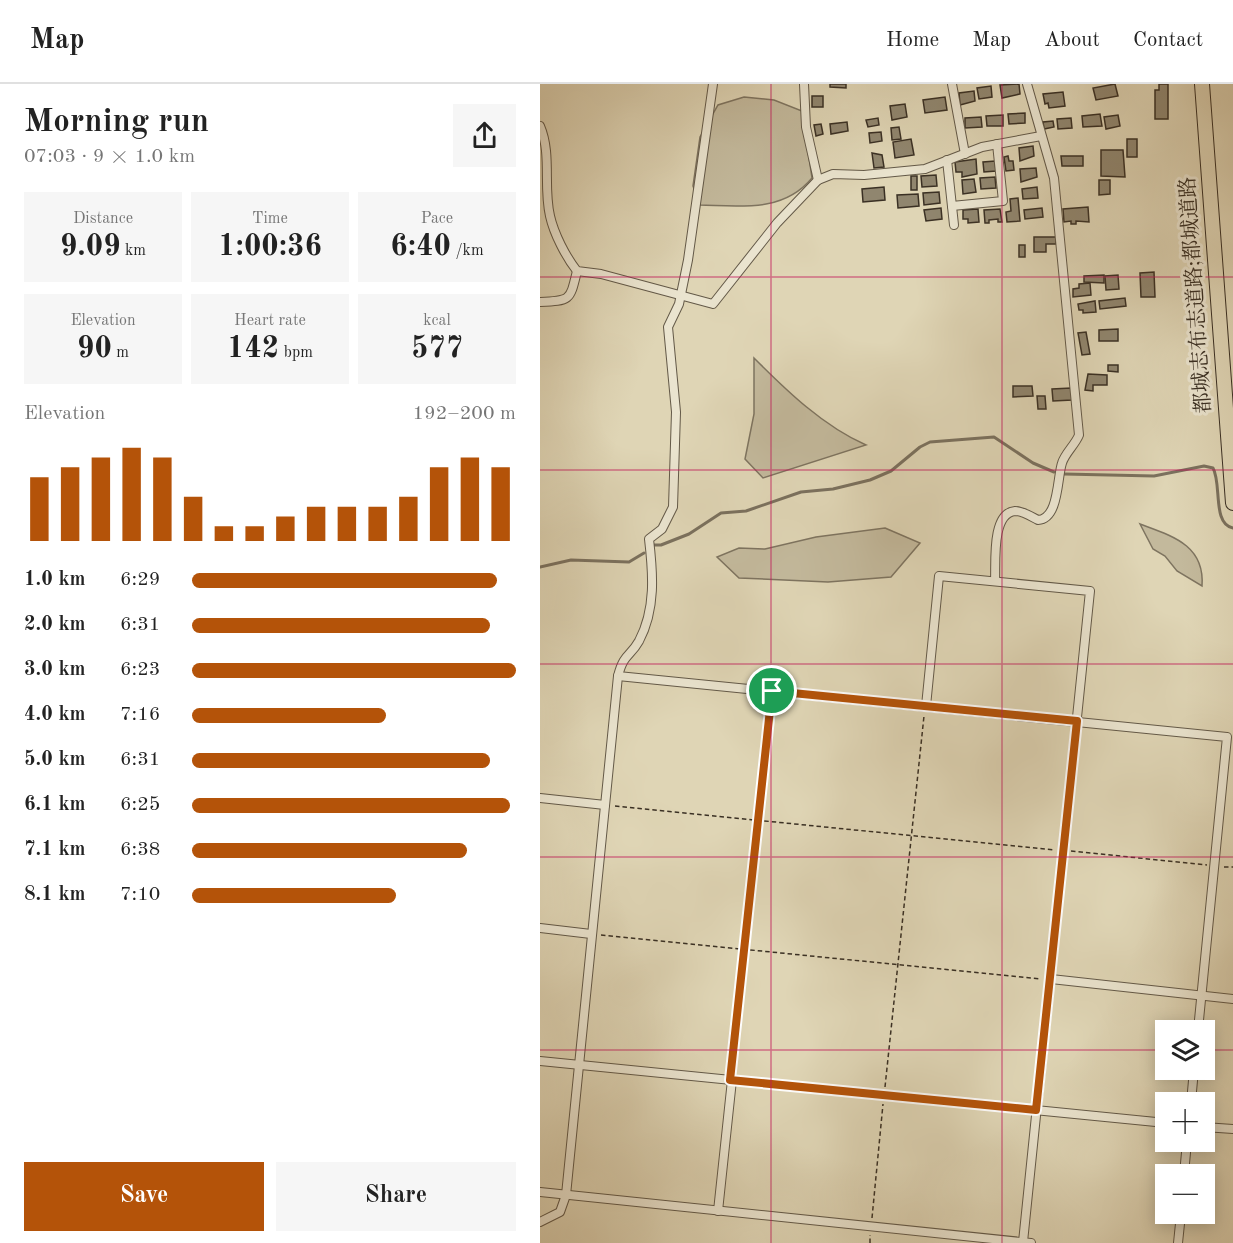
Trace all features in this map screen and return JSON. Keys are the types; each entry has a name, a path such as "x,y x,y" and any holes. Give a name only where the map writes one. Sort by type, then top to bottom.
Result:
{"highway":[{"path":"1192,84 1209,208"},
{"name":"都城志布志道路;都城道路","path":"1202,84 1209,208 1233,503"},
{"path":"1204,124 1212,100 1211,84"}],"street":[{"path":"540,1222 560,1212 566,1195 618,676 622,661 640,639 652,596 654,571 649,539 662,529 673,507 676,412 668,327 681,296 713,84"},
{"path":"804,84 806,127 818,180"},
{"path":"952,84 965,154"},
{"path":"995,580 997,534 1000,522 1015,511 1038,520 1048,515 1053,505 1062,460 1079,435 1054,178 1027,84"},
{"path":"540,126 545,144 550,216 569,260 578,271 601,274 713,304 777,223 818,180 832,174 864,175 925,169 997,144 1041,136"},
{"path":"952,206 1004,201 997,144"},
{"path":"947,160 954,225"},
{"path":"540,302 564,302 571,296 578,271"},
{"path":"540,1192 1027,1243 1036,1110 1090,591 939,576 926,706"},
{"path":"618,676 1230,738 1199,1020"},
{"path":"540,798 605,805"},
{"path":"540,928 591,934"},
{"path":"1050,980 1233,999"},
{"path":"540,1061 1155,1122"},
{"path":"718,1211 731,1080"},
{"path":"1215,1128 1233,1129"},
{"path":"1178,1243 1179,1224"}],"path":[{"path":"731,1080 772,691"},
{"path":"871,1227 926,706"},
{"path":"605,805 1233,867"},
{"path":"591,934 1050,980"}],"shaded area":[{"path":"744,97 774,100 802,111 812,178 801,189 774,202 745,206 700,205 693,186 700,137 718,105"},
{"path":"754,358 820,418 866,445 763,478 745,459 754,414"},
{"path":"1140,524 1174,538 1192,552 1202,572 1202,586 1177,571 1165,556 1153,549"},
{"path":"885,528 920,543 891,577 828,582 739,578 717,557 739,548 765,549 816,537"}],"building":[{"path":"830,84 846,84 846,88 830,87"},
{"path":"1019,84 1020,94 1002,98 1000,85"},
{"path":"1115,84 1118,96 1096,100 1093,88"},
{"path":"1159,84 1168,84 1168,119 1155,119 1155,90 1159,90"},
{"path":"991,86 992,97 979,99 977,88"},
{"path":"974,91 975,101 960,105 959,93"},
{"path":"1063,92 1065,106 1049,108 1048,103 1045,104 1043,94"},
{"path":"812,96 823,96 823,107 812,107"},
{"path":"945,97 947,110 925,113 923,100"},
{"path":"905,104 907,117 892,120 890,106"},
{"path":"1025,113 1025,123 1009,124 1008,114"},
{"path":"1100,114 1102,126 1083,127 1082,116"},
{"path":"1003,115 1003,126 987,126 986,116"},
{"path":"1118,115 1120,126 1106,129 1104,117"},
{"path":"981,117 982,127 965,128 965,118"},
{"path":"878,118 879,125 868,127 866,120"},
{"path":"1071,118 1072,128 1058,129 1057,119"},
{"path":"1053,121 1054,127 1044,129 1043,122"},
{"path":"847,122 848,131 831,134 830,124"},
{"path":"821,124 823,134 816,136 814,125"},
{"path":"899,127 901,139 892,140 891,128"},
{"path":"881,132 882,141 870,143 869,133"},
{"path":"911,139 914,155 895,158 893,142"},
{"path":"1127,139 1137,139 1137,157 1127,157"},
{"path":"1033,146 1034,156 1020,161 1019,148"},
{"path":"1101,150 1123,150 1125,177 1101,176"},
{"path":"872,153 882,155 884,167 874,168"},
{"path":"1008,156 1009,161 1013,161 1014,170 1006,171 1004,157"},
{"path":"1061,156 1083,156 1083,166 1062,166"},
{"path":"976,159 977,174 962,177 962,172 956,172 955,162"},
{"path":"995,161 996,171 984,172 983,162"},
{"path":"1036,168 1037,177 1021,182 1020,169"},
{"path":"936,175 937,186 922,187 921,176"},
{"path":"911,176 917,176 917,190 911,190"},
{"path":"995,177 996,188 981,189 980,178"},
{"path":"974,179 976,192 963,194 962,180"},
{"path":"1099,180 1110,180 1110,194 1099,195"},
{"path":"884,187 885,200 863,202 862,189"},
{"path":"1037,187 1038,198 1023,199 1022,189"},
{"path":"939,192 940,203 924,205 923,193"},
{"path":"918,194 919,206 898,208 897,195"},
{"path":"1018,198 1020,221 1007,222 1006,212 1011,211 1010,199"},
{"path":"1088,207 1089,222 1076,221 1076,224 1071,224 1071,221 1064,222 1063,209"},
{"path":"941,208 942,219 926,221 924,210"},
{"path":"1042,208 1043,217 1025,219 1024,210"},
{"path":"978,209 979,222 968,223 968,219 963,219 963,210"},
{"path":"1000,209 1002,222 998,222 998,219 985,223 984,210"},
{"path":"1034,237 1056,237 1056,244 1046,244 1046,252 1034,252"},
{"path":"1019,245 1025,245 1025,257 1019,257"},
{"path":"1154,272 1155,297 1141,297 1140,273"},
{"path":"1104,275 1104,283 1084,282 1084,276"},
{"path":"1118,275 1119,289 1106,290 1105,276"},
{"path":"1090,283 1091,295 1073,297 1073,289 1079,288 1079,284"},
{"path":"1125,298 1126,306 1100,309 1099,301"},
{"path":"1095,301 1096,312 1083,313 1083,310 1079,310 1078,304"},
{"path":"1118,329 1118,341 1099,341 1099,330"},
{"path":"1086,332 1090,354 1082,355 1078,333"},
{"path":"1108,365 1118,365 1118,372 1108,371"},
{"path":"1088,374 1107,375 1107,385 1093,385 1093,391 1085,390"},
{"path":"1013,386 1032,386 1033,396 1013,397"},
{"path":"1071,388 1072,400 1053,401 1052,389"},
{"path":"1037,396 1045,396 1046,409 1038,409"}],"waterway":[{"path":"654,545 661,545 689,534 721,513 746,511 801,492 833,489 870,480 891,471 920,447 930,442 994,437 1033,463 1054,472"},
{"path":"1064,474 1154,476 1204,466 1213,468 1222,519 1226,525 1233,528"},
{"path":"540,567 571,560 629,562 644,553"}],"route":[{"path":"772,691 1077,721 1036,1110 730,1080 772,691"}]}
